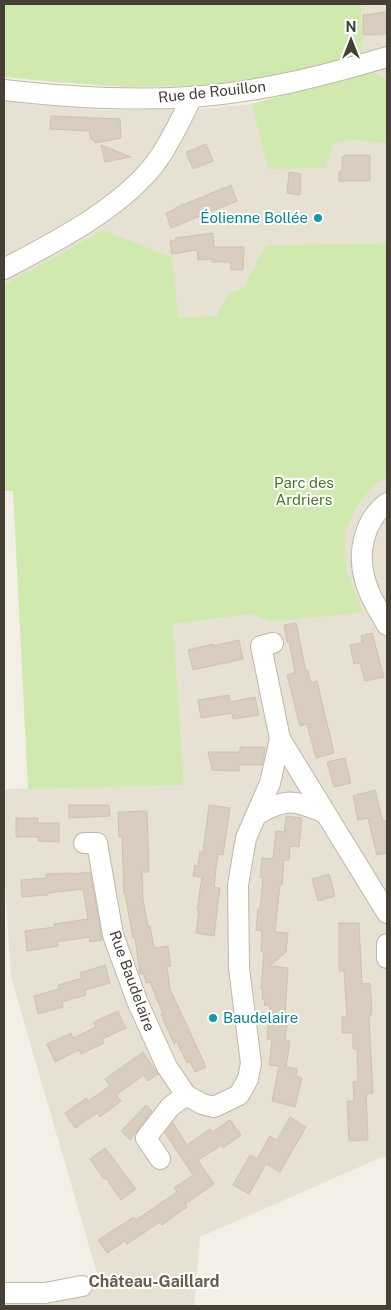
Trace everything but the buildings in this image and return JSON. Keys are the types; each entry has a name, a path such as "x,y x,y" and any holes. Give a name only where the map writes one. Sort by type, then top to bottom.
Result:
{"street":[{"name":"Rue de Rouillon","path":"4,90 64,96 150,99 192,97 288,83 330,74 387,57"},
{"path":"4,269 58,240 109,207 136,184 158,159 192,97"},
{"path":"387,503 382,506 364,536 362,564 364,579 370,594 387,625"},
{"path":"273,643 261,646 280,740 387,914"},
{"path":"160,1159 146,1138 170,1107 186,1095 202,1104 214,1107 239,1095 248,1080 251,1063 239,968 238,886 246,838 270,783 280,740"},
{"path":"258,814 274,804 298,802 325,813"},
{"name":"Rue Baudelaire","path":"84,843 97,843 116,942 136,1001 167,1067 186,1095"},
{"path":"387,944 387,958"},
{"path":"4,1293 45,1293 82,1286"}],"shaded area":[{"path":"361,4 387,4 387,243 266,245 243,288 229,293 216,316 177,317 172,257 103,230 4,285 4,100 25,104 107,110 203,109 252,104 368,71 363,59"},
{"path":"387,411 387,1158 382,1157 200,1237 194,1306 4,1306 4,1286 22,1288 98,1277 11,977 4,865 4,789 184,785 173,624 253,614"}],"green space":[{"path":"4,4 361,4 363,59 284,77 207,86 127,87 4,77"},
{"path":"369,71 387,79 387,143 353,140 333,143 325,168 268,169 252,104"},
{"name":"Parc des Ardriers","path":"103,230 172,257 178,317 216,316 229,293 243,288 266,245 387,243 387,478 374,484 357,506 345,533 346,570 363,612 270,622 253,614 173,624 184,785 28,789 13,491 4,491 4,285"}],"place":[{"name":"Éolienne Bollée","path":"318,218"},
{"name":"Baudelaire","path":"213,1018"}],"district":[{"name":"Château-Gaillard","path":"154,1281"}]}
